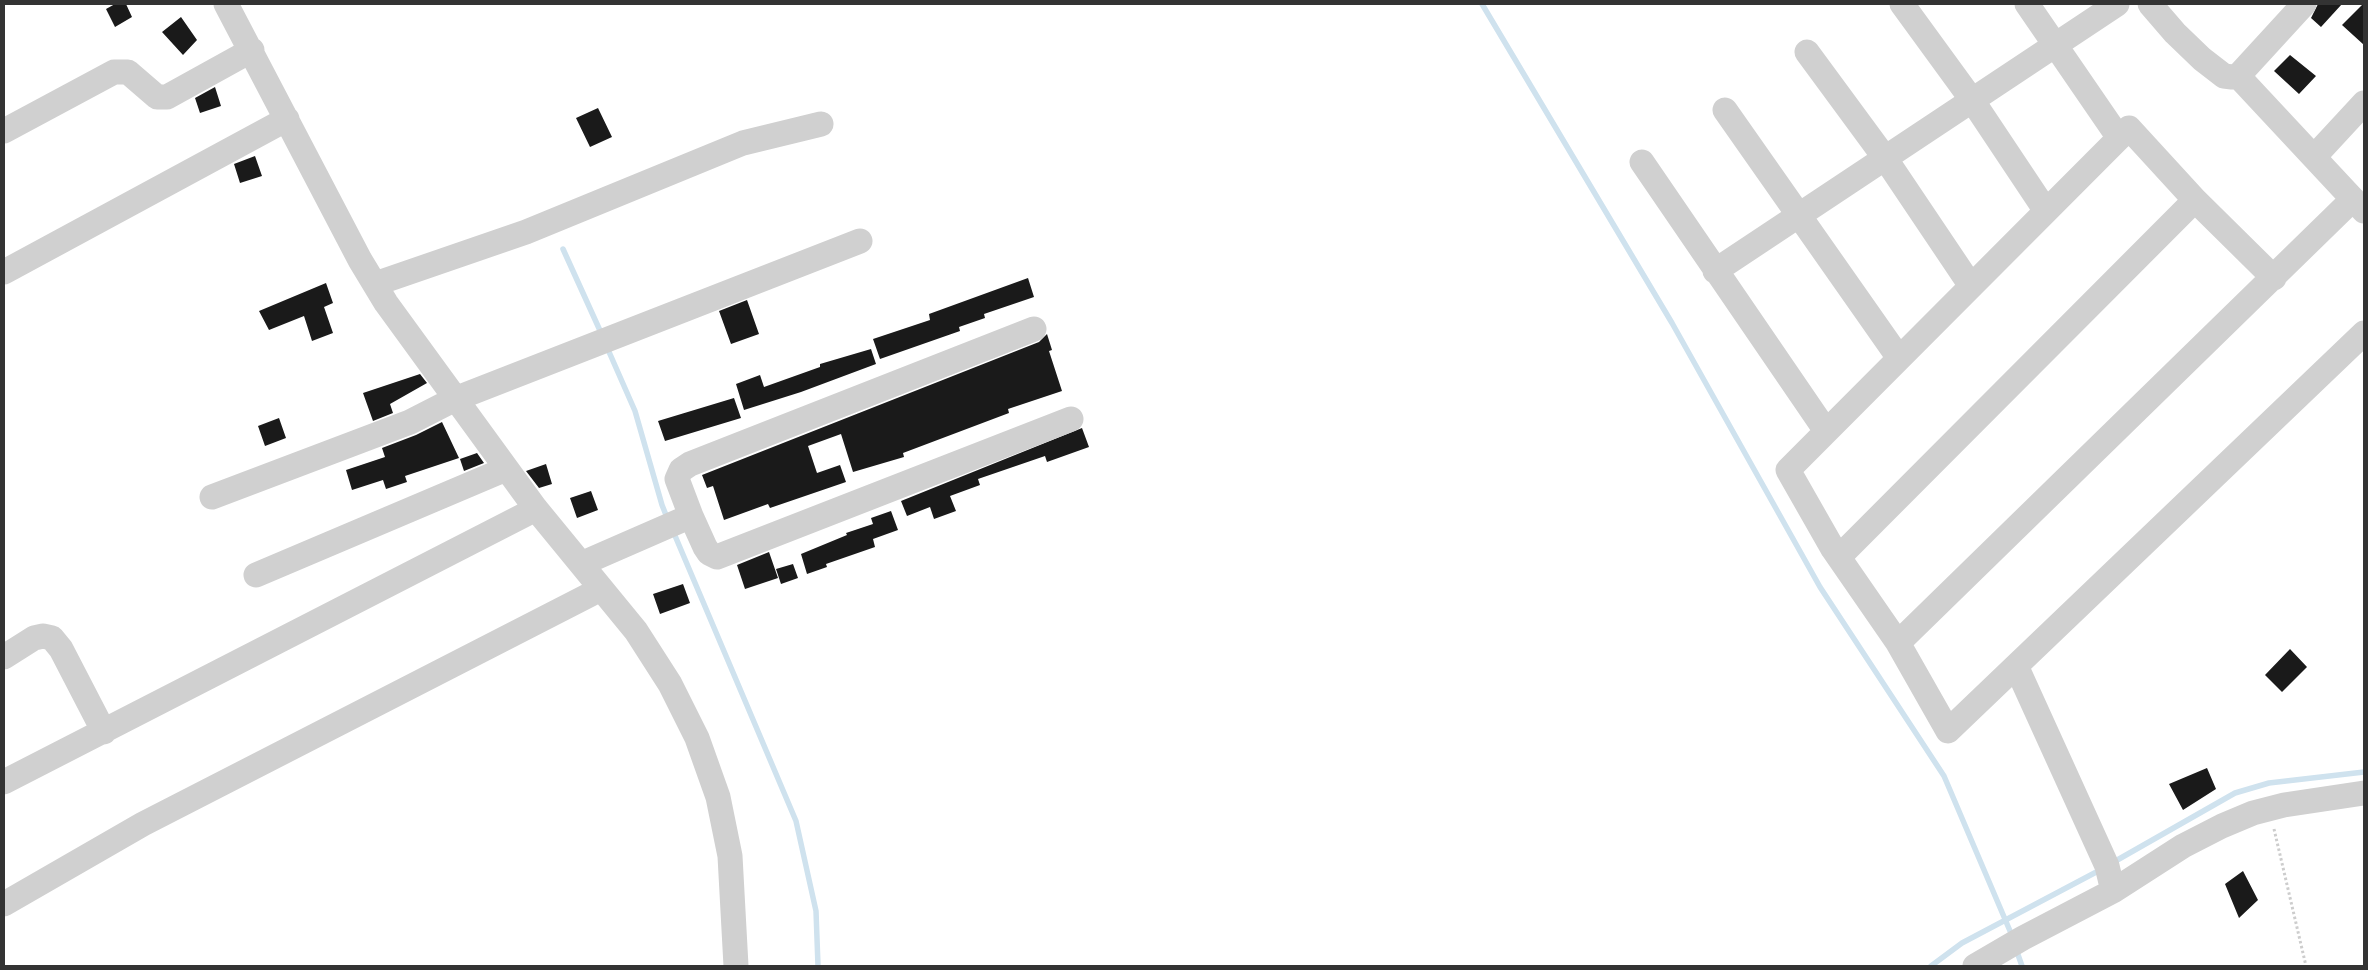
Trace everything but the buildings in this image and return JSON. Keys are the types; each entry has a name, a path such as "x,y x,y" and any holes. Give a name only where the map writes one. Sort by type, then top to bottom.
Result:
{"street":[{"path":"226,4 375,284 506,469 536,509 636,631 670,684 703,755 718,797 730,856 736,966"},
{"path":"1902,4 1972,100 2046,211"},
{"path":"2027,4 2119,138"},
{"path":"1715,270 2117,4"},
{"path":"1898,643 2274,278 2358,205 2238,76 2224,76 2202,59 2175,33 2150,4"},
{"path":"2238,76 2304,4"},
{"path":"4,130 114,72 128,72 157,97 167,97 252,50"},
{"path":"1808,52 1885,158 1971,286"},
{"path":"2314,157 2364,103"},
{"path":"1726,110 1798,216 1899,358"},
{"path":"4,272 287,119"},
{"path":"375,284 526,232 743,143 821,124"},
{"path":"2274,278 2195,200 2129,128 1788,470 1839,557 1898,643 1948,731 2017,668 2364,333"},
{"path":"1642,162 1826,432"},
{"path":"1839,557 2195,200"},
{"path":"212,497 410,422 455,399 860,241"},
{"path":"1034,329 690,464 682,470 677,479 690,516 704,547 716,557 1071,419"},
{"path":"256,575 506,469"},
{"path":"4,782 536,509"},
{"path":"581,564 690,516"},
{"path":"4,904 152,820 601,589"},
{"path":"4,657 34,638 43,636 52,638 61,649 104,732"},
{"path":"2017,668 2107,866 2113,890"},
{"path":"1976,966 2113,890 2183,846 2222,826 2270,809 2364,793"}],"path":[{"path":"2270,809 2306,966"}],"waterway":[{"path":"1482,4 1672,323 1820,587 1944,776 2013,938"},
{"path":"563,249 602,335"},
{"path":"606,345 635,411 668,520"},
{"path":"673,531 796,821 816,911 818,966"},
{"path":"2112,863 2235,793 2269,783 2364,772"},
{"path":"1931,966 1962,943 2102,869"},
{"path":"2016,949 2022,966"}]}
